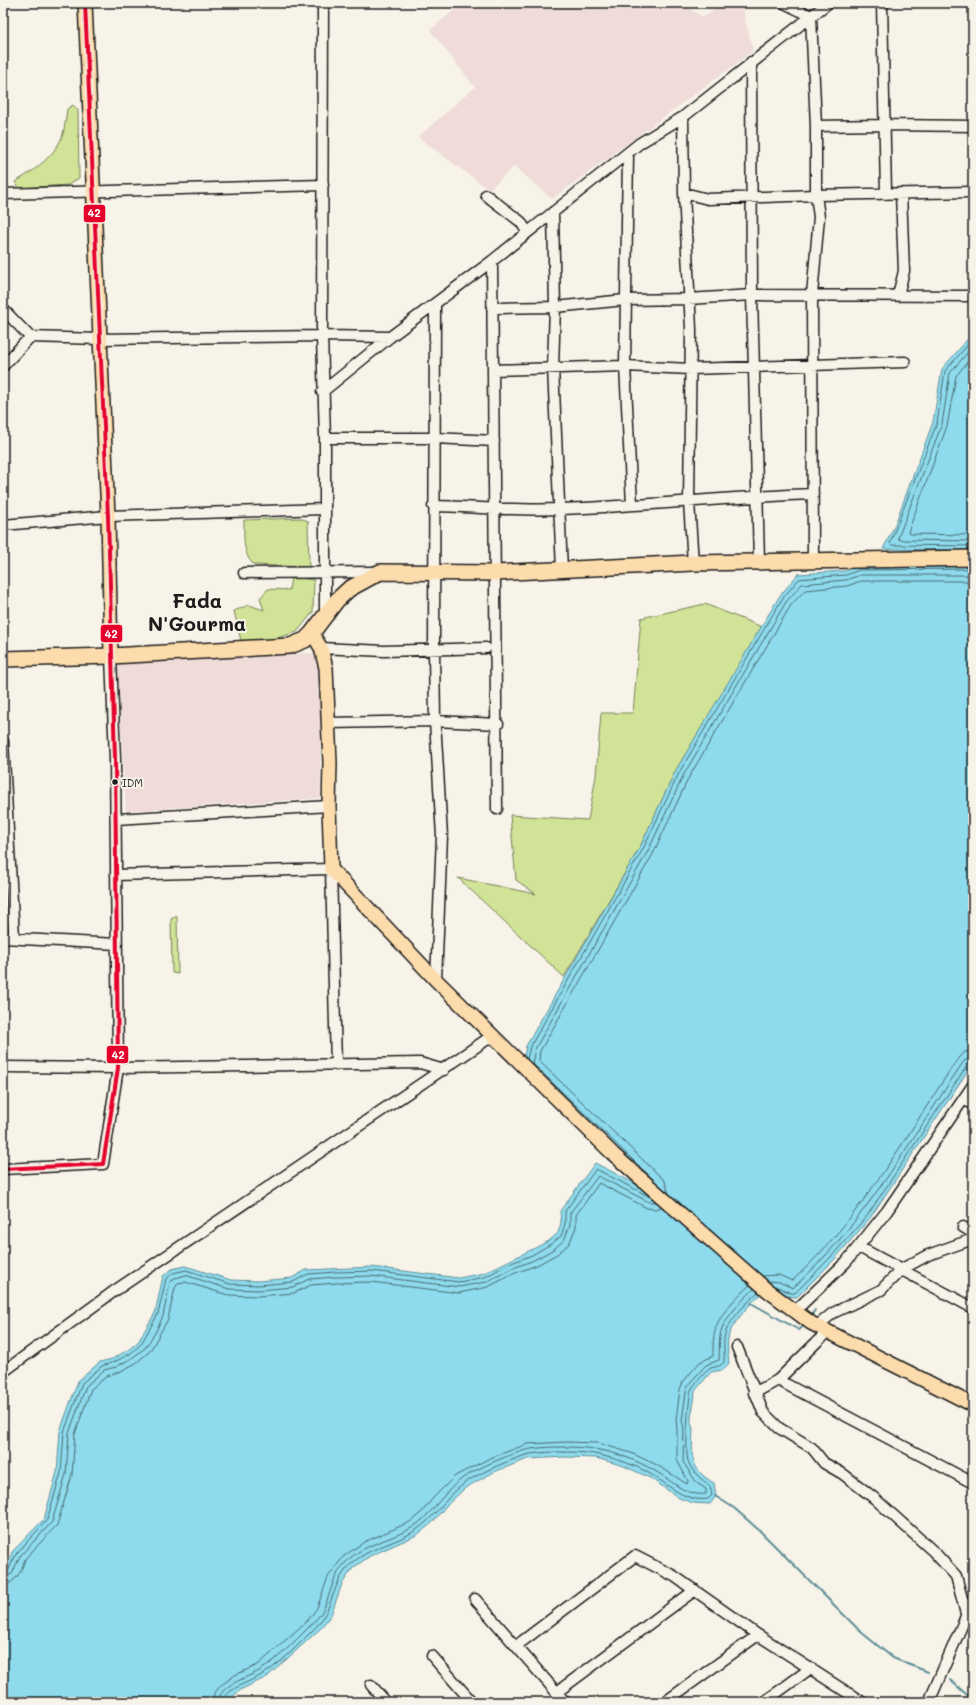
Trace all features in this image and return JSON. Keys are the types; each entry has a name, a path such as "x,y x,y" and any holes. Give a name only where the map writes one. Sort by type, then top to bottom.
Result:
{"highway":[{"path":"3,659 111,656 281,648 297,644 312,633 325,615 349,589 380,572 494,574 693,563 973,558"}],"main road":[{"path":"85,3 108,516 111,656"},
{"path":"312,633 320,648 326,668 330,763 329,806 331,868 436,980 492,1036 659,1196 766,1290 811,1322 973,1405"}],"street":[{"path":"322,3 322,392 326,573 325,615"},
{"path":"784,3 811,16"},
{"path":"322,392 390,337 435,305 492,261 640,143 683,117 751,62 828,3"},
{"path":"882,3 886,194"},
{"path":"811,16 816,126 816,195 819,217 812,295 813,560"},
{"path":"751,62 752,296 758,561"},
{"path":"683,117 684,193 691,369 690,502 693,563"},
{"path":"816,126 973,126"},
{"path":"628,153 625,366 632,504"},
{"path":"3,194 323,185"},
{"path":"684,193 708,199 973,192"},
{"path":"898,295 904,271 901,193"},
{"path":"486,196 521,222 527,232"},
{"path":"553,212 556,307 553,367 562,570"},
{"path":"492,261 496,508 494,574 498,724 497,809"},
{"path":"492,308 556,307 625,300 752,296 973,296"},
{"path":"435,305 435,438 433,506 435,573 434,650 435,721 442,836 436,980"},
{"path":"3,309 30,337"},
{"path":"3,366 30,337 35,335 99,339 322,336 390,337"},
{"path":"493,370 625,366 691,369 905,362"},
{"path":"324,438 435,438 494,441"},
{"path":"433,506 560,509 690,502 757,496 813,494"},
{"path":"3,526 108,516 324,509"},
{"path":"244,573 380,572"},
{"path":"320,648 384,651 486,648"},
{"path":"3,1169 103,1164 118,1068 116,819 111,656"},
{"path":"328,723 435,721 498,724"},
{"path":"3,741 14,938"},
{"path":"116,819 329,806"},
{"path":"116,876 331,868 336,1065"},
{"path":"3,938 117,944"},
{"path":"3,1372 113,1292 444,1070 492,1036"},
{"path":"3,1067 118,1068 420,1063 444,1070"},
{"path":"754,1393 778,1380 846,1262 887,1211 973,1084"},
{"path":"963,1100 973,1105"},
{"path":"962,1227 973,1233"},
{"path":"811,1322 881,1290 902,1269 928,1255 973,1239"},
{"path":"859,1247 973,1308"},
{"path":"737,1347 754,1393 763,1412 779,1428 812,1448 824,1463 843,1474 874,1498 934,1552 956,1576 966,1614"},
{"path":"778,1380 973,1483"},
{"path":"516,1646 636,1556 674,1576 758,1635 862,1702"},
{"path":"557,1692 695,1590"},
{"path":"475,1599 565,1702"},
{"path":"929,1702 973,1600"},
{"path":"665,1702 758,1635"},
{"path":"432,1656 472,1702"},
{"path":"764,1702 811,1668"},
{"path":"371,1685 386,1702"}],"shaded area":[{"path":"463,3 679,3 703,17 722,3 741,3 753,51 552,199 514,166 489,190 418,137 475,87 430,30"},
{"path":"313,653 321,669 320,798 126,811 117,663"}],"green space":[{"path":"73,105 78,110 79,178 68,185 19,188 15,182 37,168 56,149 63,134 67,109"},
{"path":"300,518 308,521 309,567 254,565 250,561 247,556 244,538 244,520"},
{"path":"291,577 314,580 313,612 297,632 264,642 241,641 234,611 249,605 264,610 260,598 268,589 289,590"},
{"path":"705,604 762,627 676,770 640,847 564,977 458,878 536,894 516,880 510,815 588,820 596,776 601,713 633,713 641,618"},
{"path":"177,916 178,974 172,973 171,919"}],"water":[{"path":"973,333 973,550 883,549 894,527 933,422 942,369"},
{"path":"857,566 973,566 973,1063 870,1218 833,1261 797,1297 789,1296 775,1290 767,1290 763,1292 747,1308 732,1327 728,1339 729,1363 723,1370 711,1372 695,1391 691,1418 693,1430 692,1447 696,1467 706,1478 714,1483 716,1496 710,1504 693,1503 679,1498 650,1478 624,1466 596,1458 566,1457 528,1459 494,1472 465,1488 445,1507 432,1523 417,1535 370,1556 353,1568 342,1584 331,1615 320,1629 267,1677 242,1689 226,1702 3,1702 3,1571 8,1564 12,1552 44,1519 57,1472 60,1431 78,1381 100,1362 112,1359 128,1350 138,1342 155,1313 163,1276 172,1269 185,1266 231,1280 259,1281 292,1278 306,1270 372,1267 459,1278 484,1273 549,1241 558,1233 561,1223 560,1211 595,1163 657,1195 522,1066 526,1046 640,847 676,770 779,597 798,574 845,571"}],"waterway":[{"path":"751,1303 799,1330 806,1324"},
{"path":"810,1317 815,1310"},
{"path":"715,1496 734,1508 760,1531 861,1632 893,1658 928,1672"},
{"path":"950,1680 973,1700"}],"transit line":[{"name":"42","path":"3,1169 103,1164 118,1068 115,759 108,516 85,3"}],"place":[{"name":"IDM","path":"115,782"}],"district":[{"name":"Fada N'Gourma","path":"197,612"}]}
